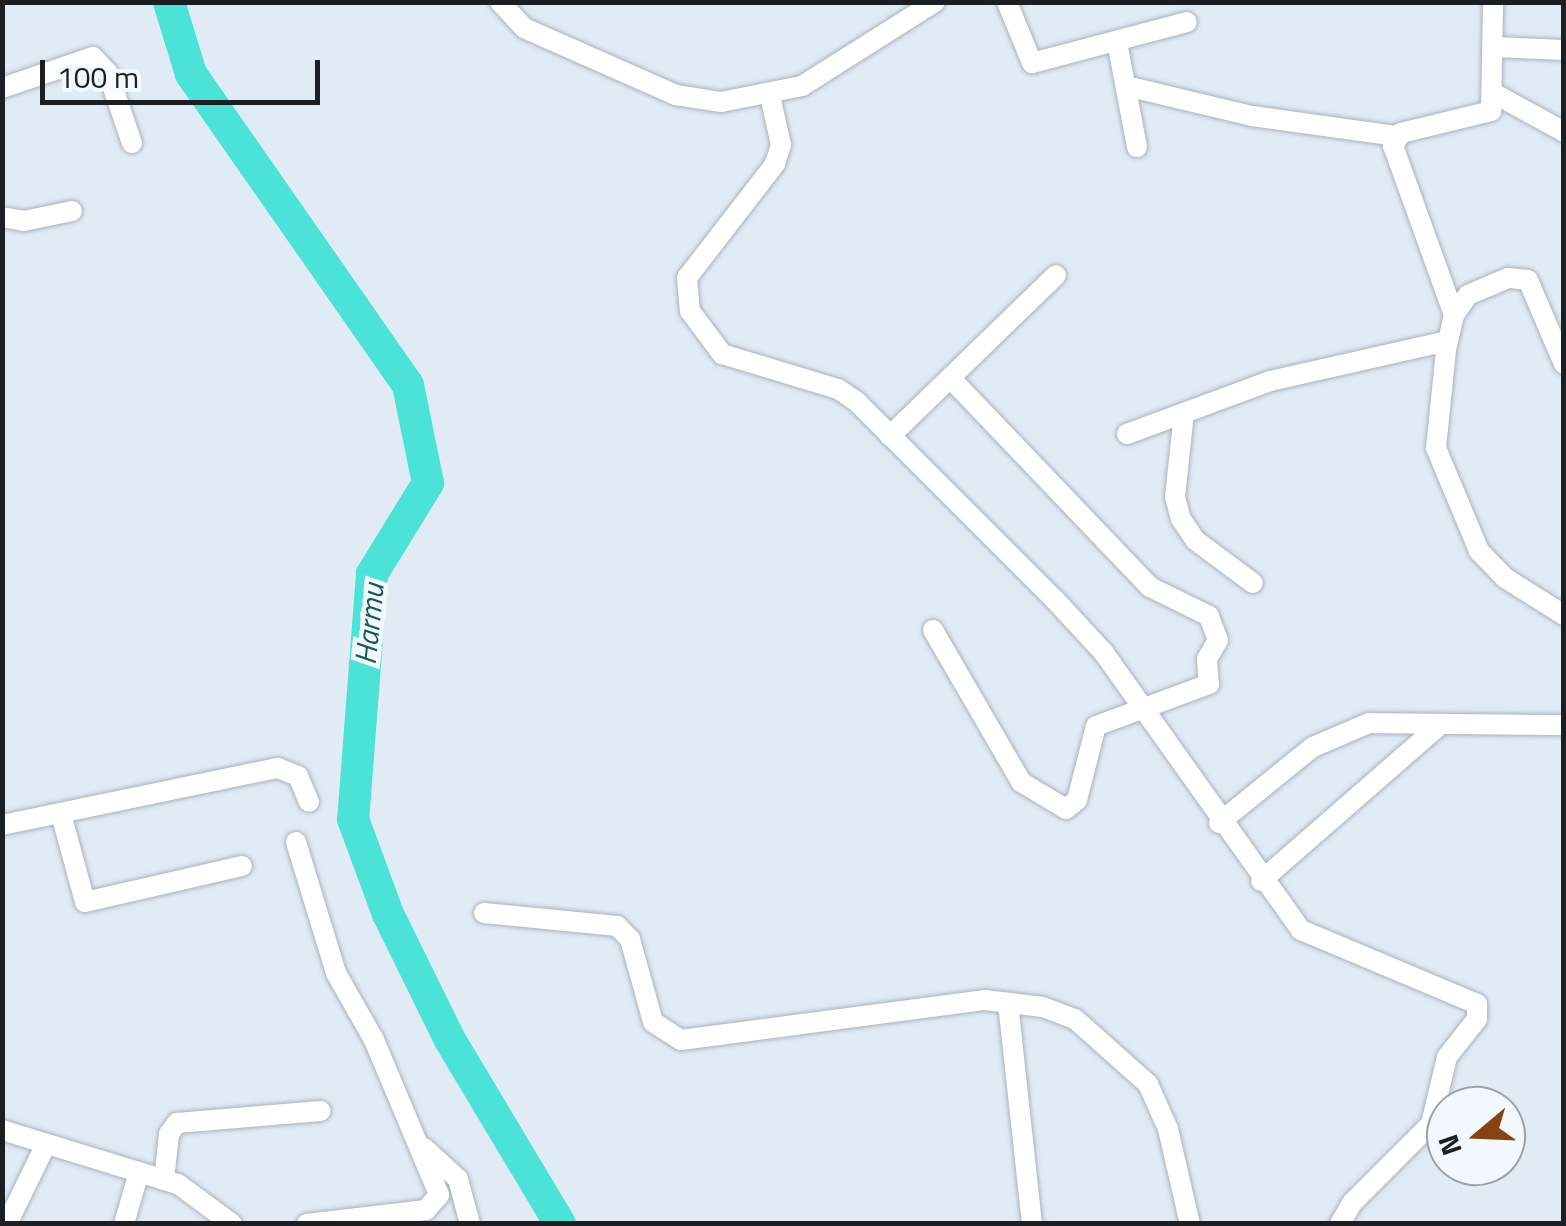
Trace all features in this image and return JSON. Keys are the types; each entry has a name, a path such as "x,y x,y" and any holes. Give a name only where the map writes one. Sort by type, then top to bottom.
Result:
{"street":[{"path":"500,2 524,28 676,96 721,102 770,96 802,86 936,2"},
{"path":"1008,2 1032,63 1187,22"},
{"path":"1126,86 1252,116 1396,136 1481,117 1496,94 1492,2"},
{"path":"1117,42 1136,147"},
{"path":"1494,47 1564,50"},
{"path":"2,88 93,57 108,72 132,143"},
{"path":"1496,94 1564,132"},
{"path":"770,96 781,144 776,164 687,278 690,310 728,359 838,389 1056,600 1140,706 1261,882 1301,930 1440,984 1478,1008 1477,1019 1453,1043 1431,1124 1352,1203 1340,1224"},
{"path":"1396,136 1397,168 1430,235 1454,314"},
{"path":"2,216 24,221 72,210"},
{"path":"890,436 1056,275"},
{"path":"1564,364 1536,289 1520,276 1468,295 1454,314 1436,414 1440,470 1479,551 1505,578 1564,615"},
{"path":"1127,434 1270,381 1448,341"},
{"path":"933,630 997,750 1021,782 1054,808 1069,809 1078,800 1096,726 1140,706 1210,684 1207,659 1218,640 1214,624 1150,587 952,380"},
{"path":"1184,412 1175,497 1181,519 1196,540 1254,583"},
{"path":"1219,822 1334,735 1369,723 1564,724"},
{"path":"1261,882 1440,724"},
{"path":"2,825 278,768 298,776 309,802"},
{"path":"61,814 85,902 242,866"},
{"path":"296,842 336,973 423,1148 438,1187 433,1206 307,1224"},
{"path":"484,914 616,926 630,940 653,1022 681,1040 986,1000 1075,1019 1137,1070 1161,1107 1190,1224"},
{"path":"1008,1002 1032,1224"},
{"path":"164,1180 168,1134 177,1122 320,1111"},
{"path":"2,1130 194,1191 232,1224"},
{"path":"7,1224 45,1146"},
{"path":"423,1148 458,1179 470,1224"},
{"path":"124,1224 139,1172"}],"waterway":[{"name":"Harmu","path":"169,2 191,74 408,385 428,483 372,574 353,819 388,914 450,1040 560,1224"}]}
